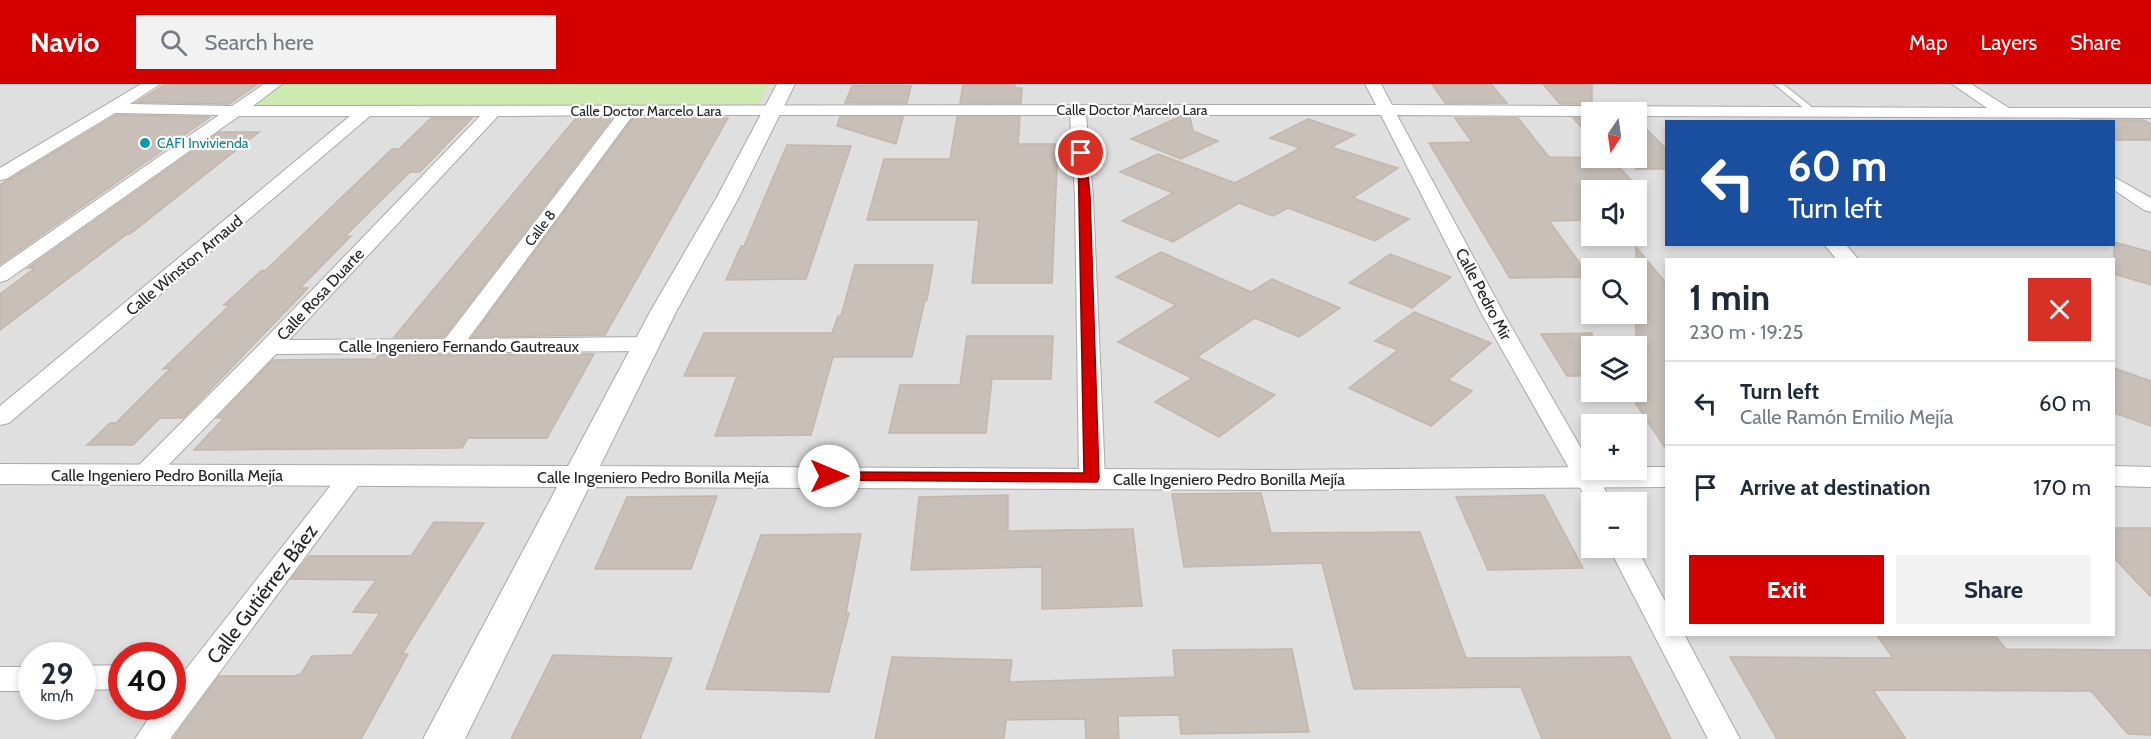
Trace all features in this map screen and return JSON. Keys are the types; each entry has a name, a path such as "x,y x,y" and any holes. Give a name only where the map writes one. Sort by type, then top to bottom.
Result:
{"street":[{"path":"5,170 152,84"},
{"path":"0,276 274,84"},
{"path":"444,739 647,344 786,84"},
{"name":"Calle Pedro Mir","path":"1373,84 1494,316 1592,490"},
{"path":"1960,84 2013,117"},
{"name":"Calle Doctor Marcelo Lara","path":"113,108 237,111 1387,110 1698,116 1814,112 2013,117 2151,113"},
{"name":"Calle Winston Arnaud","path":"0,418 367,110"},
{"name":"Calle Rosa Duarte","path":"144,475 270,347 494,110"},
{"name":"Calle 8","path":"451,346 629,110"},
{"path":"1077,111 1084,196 1092,478"},
{"path":"2115,183 2151,206"},
{"path":"1835,246 1847,258"},
{"name":"Calle Ingeniero Fernando Gautreaux","path":"270,347 647,344"},
{"name":"Calle Ingeniero Pedro Bonilla Mejía","path":"0,474 1316,480 1592,490 1665,477"},
{"path":"2115,476 2151,477"},
{"name":"Calle Gutiérrez Báez","path":"186,676 351,477"},
{"path":"1628,558 1665,628"},
{"path":"1670,636 1724,739"},
{"path":"0,679 18,679"},
{"name":"Calle Gutiérrez Báez","path":"151,739 162,720"}],"lane":[{"path":"1778,84 1814,112"}],"shaded area":[{"path":"0,84 2151,84 2151,739 0,739"}],"green space":[{"path":"281,84 769,84 759,104 248,108"}],"building":[{"path":"166,84 258,84 229,104 137,102"},
{"path":"963,84 1015,84 1015,88 1022,88 1021,103 960,103"},
{"path":"1432,84 1491,84 1507,103 1445,103"},
{"path":"1543,84 1592,84 1592,102 1560,104"},
{"path":"852,86 911,86 907,103 845,103"},
{"path":"116,115 210,117 0,264 0,185"},
{"path":"606,117 611,119 444,337 394,337 576,118"},
{"path":"840,117 903,117 896,144 837,126"},
{"path":"957,117 1020,117 1018,144 1058,144 1052,283 972,283 979,220 867,220 884,159 950,159"},
{"path":"1179,117 1190,117 1193,131 1218,141 1181,159 1131,139"},
{"path":"431,118 472,118 420,172 410,172 345,236 351,236 300,288 308,288 183,418 160,418 133,445 87,445 110,423 116,423 171,368 163,369 230,305 224,305 261,271 266,270 392,149 399,149"},
{"path":"633,118 728,118 605,335 472,337"},
{"path":"1455,118 1518,118 1549,157 1581,158 1581,168 1620,168 1631,180 1581,180 1581,220 1549,221 1581,265 1581,277 1510,278 1429,143 1472,142"},
{"path":"1573,118 1581,118 1581,127"},
{"path":"1308,119 1355,135 1331,147 1398,168 1353,198 1409,219 1375,241 1288,208 1273,216 1239,203 1173,242 1122,221 1173,193 1120,172 1158,154 1235,183 1300,148 1270,138"},
{"path":"2115,120 2144,120 2151,124 2151,140 2116,140"},
{"path":"1647,129 1665,148 1665,169 1636,169 1647,168"},
{"path":"220,132 259,132 130,234 0,330 0,294 35,268 28,268"},
{"path":"787,145 851,146 806,279 726,280 741,246 744,246"},
{"path":"2115,242 2151,252 2151,285 2115,274"},
{"path":"1636,247 1645,258 1636,258"},
{"path":"1161,252 1251,292 1272,279 1340,308 1299,337 1255,318 1197,357 1275,395 1219,437 1155,402 1192,378 1118,342 1176,305 1116,277"},
{"path":"1390,254 1451,277 1412,308 1349,283"},
{"path":"1647,260 1665,282 1665,448 1647,420 1647,414 1643,414 1636,402 1647,402 1647,336 1636,336 1636,324 1647,324"},
{"path":"855,265 933,265 927,300 925,300 912,357 833,357 811,435 715,436 737,376 684,376 704,333 832,333 838,316 841,316"},
{"path":"1414,312 1491,343 1448,380 1472,391 1431,426 1349,388 1398,350 1375,341"},
{"path":"1592,333 1592,336 1581,336 1581,376 1567,376 1541,334"},
{"path":"967,336 1053,336 1051,379 992,379 986,433 889,433 900,385 960,385"},
{"path":"594,354 547,438 468,438 462,448 194,450 224,418 217,418 273,360 376,359 379,355"},
{"path":"2115,368 2151,381 2151,426 2115,413"},
{"path":"1261,493 1271,533 1420,532 1466,658 1630,657 1671,739 1542,739 1521,687 1354,689 1322,563 1184,567 1172,494"},
{"path":"1008,495 1008,531 1133,529 1142,606 1042,609 1042,567 911,570 919,497"},
{"path":"1544,495 1583,568 1488,570 1456,497"},
{"path":"717,496 691,569 595,569 627,497"},
{"path":"434,522 484,523 402,654 408,654 361,739 173,739 219,676 294,676 301,674 312,656 352,655 380,613 353,612 376,580 291,579 309,556 411,556"},
{"path":"2115,528 2151,528 2151,597 2115,559"},
{"path":"861,534 846,613 849,613 829,692 706,689 761,535"},
{"path":"1877,636 1996,636 2006,649 2151,650 2151,735 2128,734 2091,691 1873,690 1906,739 1777,739 1730,657 1893,658"},
{"path":"1292,649 1309,732 1181,734 1179,715 1118,716 1119,739 1086,739 1085,719 1006,720 1004,739 875,739 892,657 1012,660 1009,682 1175,677 1173,650"},
{"path":"553,655 672,658 640,739 511,739"}],"place":[{"name":"CAFI Invivienda","path":"145,143"}],"route":[{"path":"829,476 1092,478 1081,153"}]}
